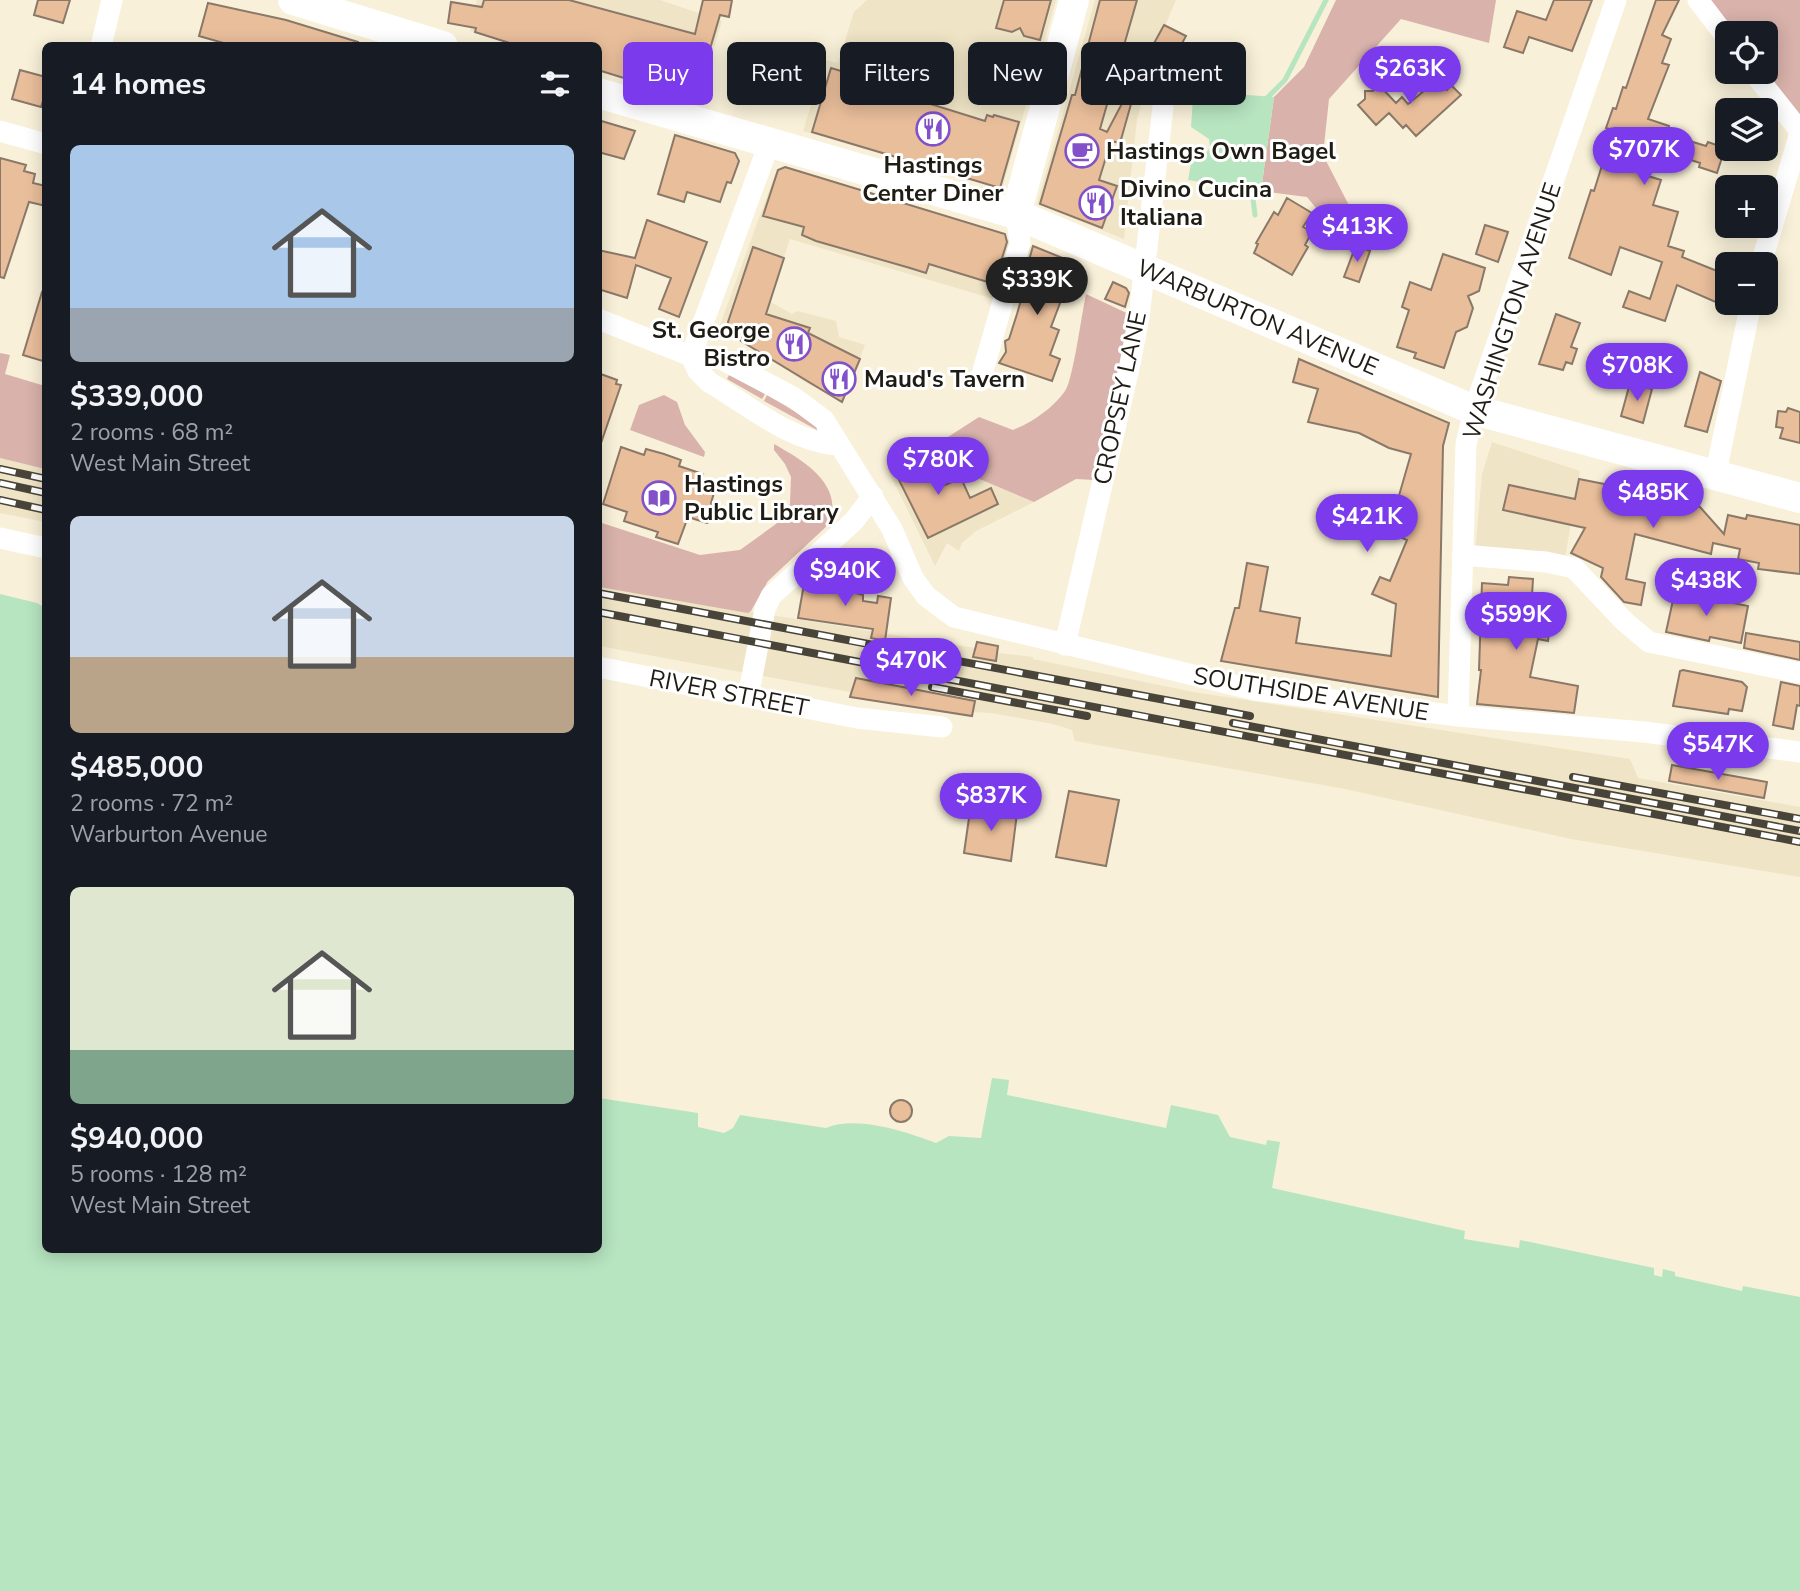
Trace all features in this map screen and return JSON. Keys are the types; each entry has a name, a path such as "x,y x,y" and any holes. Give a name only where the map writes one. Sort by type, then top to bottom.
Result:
{"street":[{"path":"102,42 112,0"},
{"path":"293,0 430,42"},
{"path":"981,381 1020,243 1016,214 1074,0"},
{"name":"WASHINGTON AVENUE","path":"1458,716 1466,444 1475,410 1616,0"},
{"path":"1699,0 1715,22"},
{"path":"1762,84 1800,132 1765,252"},
{"name":"WARBURTON AVENUE","path":"602,94 1016,214 1475,410 1800,498"},
{"name":"CROPSEY LANE","path":"1065,645 1139,317 1163,107"},
{"path":"0,131 42,143"},
{"path":"769,144 691,356 698,371 709,382 797,435 813,442 837,445"},
{"path":"1715,477 1749,315"},
{"name":"SOUTHSIDE AVENUE","path":"602,321 691,356 717,356 793,397 824,420 837,445 873,496 892,529 913,578 943,610 973,624 1255,690 1458,716 1644,732 1800,752"},
{"path":"749,691 765,609 778,588 841,534 873,496"},
{"path":"0,538 42,547"},
{"path":"1462,555 1546,562 1574,569 1624,621 1649,642 1687,652 1800,673"},
{"name":"RIVER STREET","path":"602,668 749,691 857,718 942,727"}],"shaded area":[{"path":"477,0 660,0 722,21 713,51 713,42 623,42 623,77 602,71 602,42 508,42 470,31"},
{"path":"867,0 1056,0 1044,42 968,42 968,105 1026,105 1002,189 803,131 811,105 826,105 826,60 838,63 840,57 840,105 954,105 954,42 845,42 854,12"},
{"path":"1095,0 1176,0 1159,42 1083,42"},
{"path":"1336,0 1496,0 1489,43 1401,19 1329,99 1323,155 1354,215 1320,213 1307,197 1261,191 1274,97 1304,67"},
{"path":"1707,0 1800,0 1800,122 1774,84 1778,84 1778,21 1723,21"},
{"path":"1081,49 1081,105 1141,105 1137,119 1124,239 1037,204"},
{"path":"1246,95 1274,97 1261,191 1188,180 1192,158 1202,158 1210,148 1209,139 1191,127 1193,105 1246,105"},
{"path":"777,169 1033,247 1071,262 1061,283 1005,258 994,299 790,239 769,301 792,314 797,311 836,321 839,337 865,345 843,401 808,384 720,325"},
{"path":"1086,294 1133,316 1094,480 1076,479 1034,502 970,475 934,446 979,417 1013,430 1035,419 1055,403 1068,385"},
{"path":"0,353 10,355 5,374 42,385 42,468 0,458"},
{"path":"730,373 765,394 762,399 727,379"},
{"path":"664,395 677,402 685,425 705,452 704,457 630,430 639,405"},
{"path":"767,395 816,424 817,430 764,401"},
{"path":"1492,442 1580,471 1565,558 1475,552 1482,474"},
{"path":"774,444 818,475 831,497 832,510 829,524 768,581 751,611 748,613 602,588 602,523 700,555 740,550 776,524 790,504 791,477 774,450"},
{"path":"934,446 970,475 1034,502 976,531 962,543 959,551 947,543 935,566 887,468"},
{"path":"0,458 42,468 42,521 0,513"},
{"path":"602,588 975,648 977,642 998,646 998,653 1033,657 1193,692 1630,759 1638,778 1800,807 1800,877 1571,839 1345,789 1075,741 1072,730 1053,724 991,713 973,712 972,716 876,699 849,697 850,692 602,647"},
{"path":"0,594 42,606 42,1253 602,1253 602,1098 698,1113 698,1127 724,1133 733,1128 740,1115 826,1128 852,1123 881,1126 936,1143 949,1136 981,1138 992,1078 1009,1080 1007,1095 1166,1128 1171,1105 1218,1115 1230,1137 1266,1145 1267,1140 1280,1142 1272,1188 1465,1231 1464,1239 1519,1248 1520,1240 1654,1268 1654,1275 1662,1277 1663,1269 1675,1272 1675,1276 1742,1291 1743,1286 1800,1297 1800,1591 0,1591"}],"building":[{"path":"38,0 70,0 63,23 34,15"},
{"path":"484,0 569,0 695,34 703,0 732,0 729,17 720,15 712,42 623,42 623,78 602,71 602,42 506,42 475,32 476,28 448,23 451,2 482,7"},
{"path":"1004,0 1051,0 1040,40 1024,36 1020,28 1012,32 996,28"},
{"path":"1100,0 1137,0 1125,42 1089,42"},
{"path":"1554,0 1592,0 1572,51 1529,37 1523,53 1504,47 1517,11 1546,20"},
{"path":"1656,0 1679,0 1662,35 1671,39 1662,63 1669,65 1648,119 1669,126 1667,134 1706,146 1708,142 1715,144 1715,161 1721,161 1717,173 1699,167 1700,163 1657,149 1648,176 1661,180 1653,205 1678,212 1668,246 1684,251 1682,257 1715,270 1715,302 1677,285 1665,321 1623,307 1629,291 1650,299 1662,262 1620,247 1611,275 1569,258 1613,130 1606,128 1623,87 1626,88"},
{"path":"208,3 286,20 358,42 220,42 199,36"},
{"path":"1164,25 1186,36 1183,42 1155,42"},
{"path":"831,68 840,71 840,105 934,105 985,121 987,115 994,115 1019,122 1000,188 812,132 820,105 826,105 826,85"},
{"path":"20,70 42,76 41,107 12,99"},
{"path":"1081,72 1081,105 1107,105 1100,129 1107,132 1121,105 1131,105 1120,143 1111,141 1099,180 1117,186 1102,228 1040,204 1072,95 1075,95"},
{"path":"1437,80 1447,90 1451,85 1461,95 1416,136 1406,125 1403,128 1389,113 1376,125 1358,105 1365,99 1365,91 1373,91 1379,85 1396,103 1402,97 1408,104"},
{"path":"602,121 635,131 624,159 602,153"},
{"path":"675,135 735,153 739,161 720,202 687,192 684,202 658,194"},
{"path":"0,158 26,165 24,171 35,174 33,183 42,185 42,205 29,202 4,278 0,277"},
{"path":"785,167 1005,234 1007,242 994,284 929,264 926,273 816,241 802,235 804,227 763,216 778,170"},
{"path":"1287,198 1312,213 1303,227 1312,232 1305,245 1308,247 1292,275 1254,253 1258,244 1256,243 1274,212 1278,215"},
{"path":"647,220 707,242 679,317 659,309 671,278 636,265 627,298 602,290 602,251 635,258"},
{"path":"1485,225 1508,232 1498,262 1476,254"},
{"path":"1356,245 1370,251 1359,282 1344,277"},
{"path":"1033,246 1070,261 1058,287 1065,290 1051,327 1059,330 1050,355 1060,359 1052,381 999,363 1006,352 1005,341 1009,339 1017,314 1023,293 1020,292"},
{"path":"753,247 784,258 766,314 810,328 808,333 860,359 842,402 741,341 729,330 728,322"},
{"path":"1443,254 1485,268 1479,291 1468,296 1473,308 1467,327 1456,332 1444,368 1414,358 1416,353 1397,347 1409,310 1402,307 1410,282 1431,290"},
{"path":"1113,282 1126,288 1129,293 1125,307 1105,299"},
{"path":"42,292 42,361 23,355"},
{"path":"1556,314 1580,323 1571,347 1577,349 1572,364 1566,362 1563,370 1539,364"},
{"path":"1299,359 1449,423 1443,446 1438,697 1221,661 1235,608 1239,608 1247,563 1268,567 1260,611 1300,618 1296,643 1391,656 1396,604 1372,594 1380,577 1390,581 1407,540 1377,528 1390,496 1398,499 1411,454 1389,448 1359,433 1308,422 1318,389 1293,382"},
{"path":"1700,372 1721,381 1707,432 1685,426"},
{"path":"602,374 617,380 616,384 621,385 602,440"},
{"path":"1630,383 1652,389 1643,423 1621,416"},
{"path":"1788,408 1800,412 1800,443 1780,438 1783,428 1776,427 1778,411 1786,412"},
{"name":"Hastings Public Library","path":"621,447 644,455 646,449 664,454 681,460 679,466 703,474 699,484 714,493 711,503 716,510 714,519 707,523 688,517 678,544 656,537 658,532 624,521 627,512 603,504"},
{"path":"919,451 936,489 961,478 970,498 991,488 998,504 928,538 891,464"},
{"path":"1579,479 1645,492 1646,487 1664,491 1662,501 1700,507 1724,534 1728,515 1746,519 1747,515 1800,525 1800,574 1758,569 1759,563 1738,559 1740,549 1713,543 1711,554 1635,534 1626,579 1645,583 1641,605 1624,602 1601,577 1603,568 1571,553 1585,528 1503,510 1509,485 1575,499"},
{"path":"1509,577 1533,579 1531,612 1551,613 1548,641 1538,639 1530,677 1578,686 1574,713 1477,704 1481,670 1482,583 1508,585"},
{"path":"829,582 849,586 849,591 863,595 863,601 877,603 878,596 891,598 885,641 871,638 873,629 798,618 804,584 828,587"},
{"path":"1675,591 1748,606 1741,643 1710,637 1709,641 1666,632"},
{"path":"1746,633 1800,642 1800,660 1744,648"},
{"path":"977,642 998,646 996,661 973,657"},
{"path":"1680,671 1742,682 1747,687 1742,711 1729,709 1728,714 1673,706"},
{"path":"856,678 975,701 972,716 850,697"},
{"path":"1781,682 1800,686 1800,706 1797,705 1793,729 1773,725"},
{"path":"1672,765 1767,782 1764,798 1669,781"},
{"path":"1069,791 1119,800 1106,866 1056,857"},
{"path":"971,804 1017,813 1011,861 964,853"},
{"path":"901,1100 909,1103 912,1111 909,1119 901,1122 893,1119 890,1111 893,1103"}],"waterway":[{"path":"1265,100 1285,80 1326,0"},
{"path":"1251,183 1255,215"}],"railway":[{"path":"0,469 42,478"},
{"path":"0,483 42,492"},
{"path":"0,500 42,509"},
{"path":"602,594 1250,716"},
{"path":"602,613 1800,842"},
{"path":"932,687 1087,716"},
{"path":"1233,723 1800,831"},
{"path":"1573,777 1800,819"}],"place":[{"name":"Hastings Center Diner","path":"933,129"},
{"name":"Hastings Own Bagel","path":"1082,151"},
{"name":"Divino Cucina Italiana","path":"1096,203"},
{"name":"St. George Bistro","path":"794,344"},
{"name":"Maud's Tavern","path":"839,379"},
{"name":"Hastings Public Library","path":"659,498"}]}
